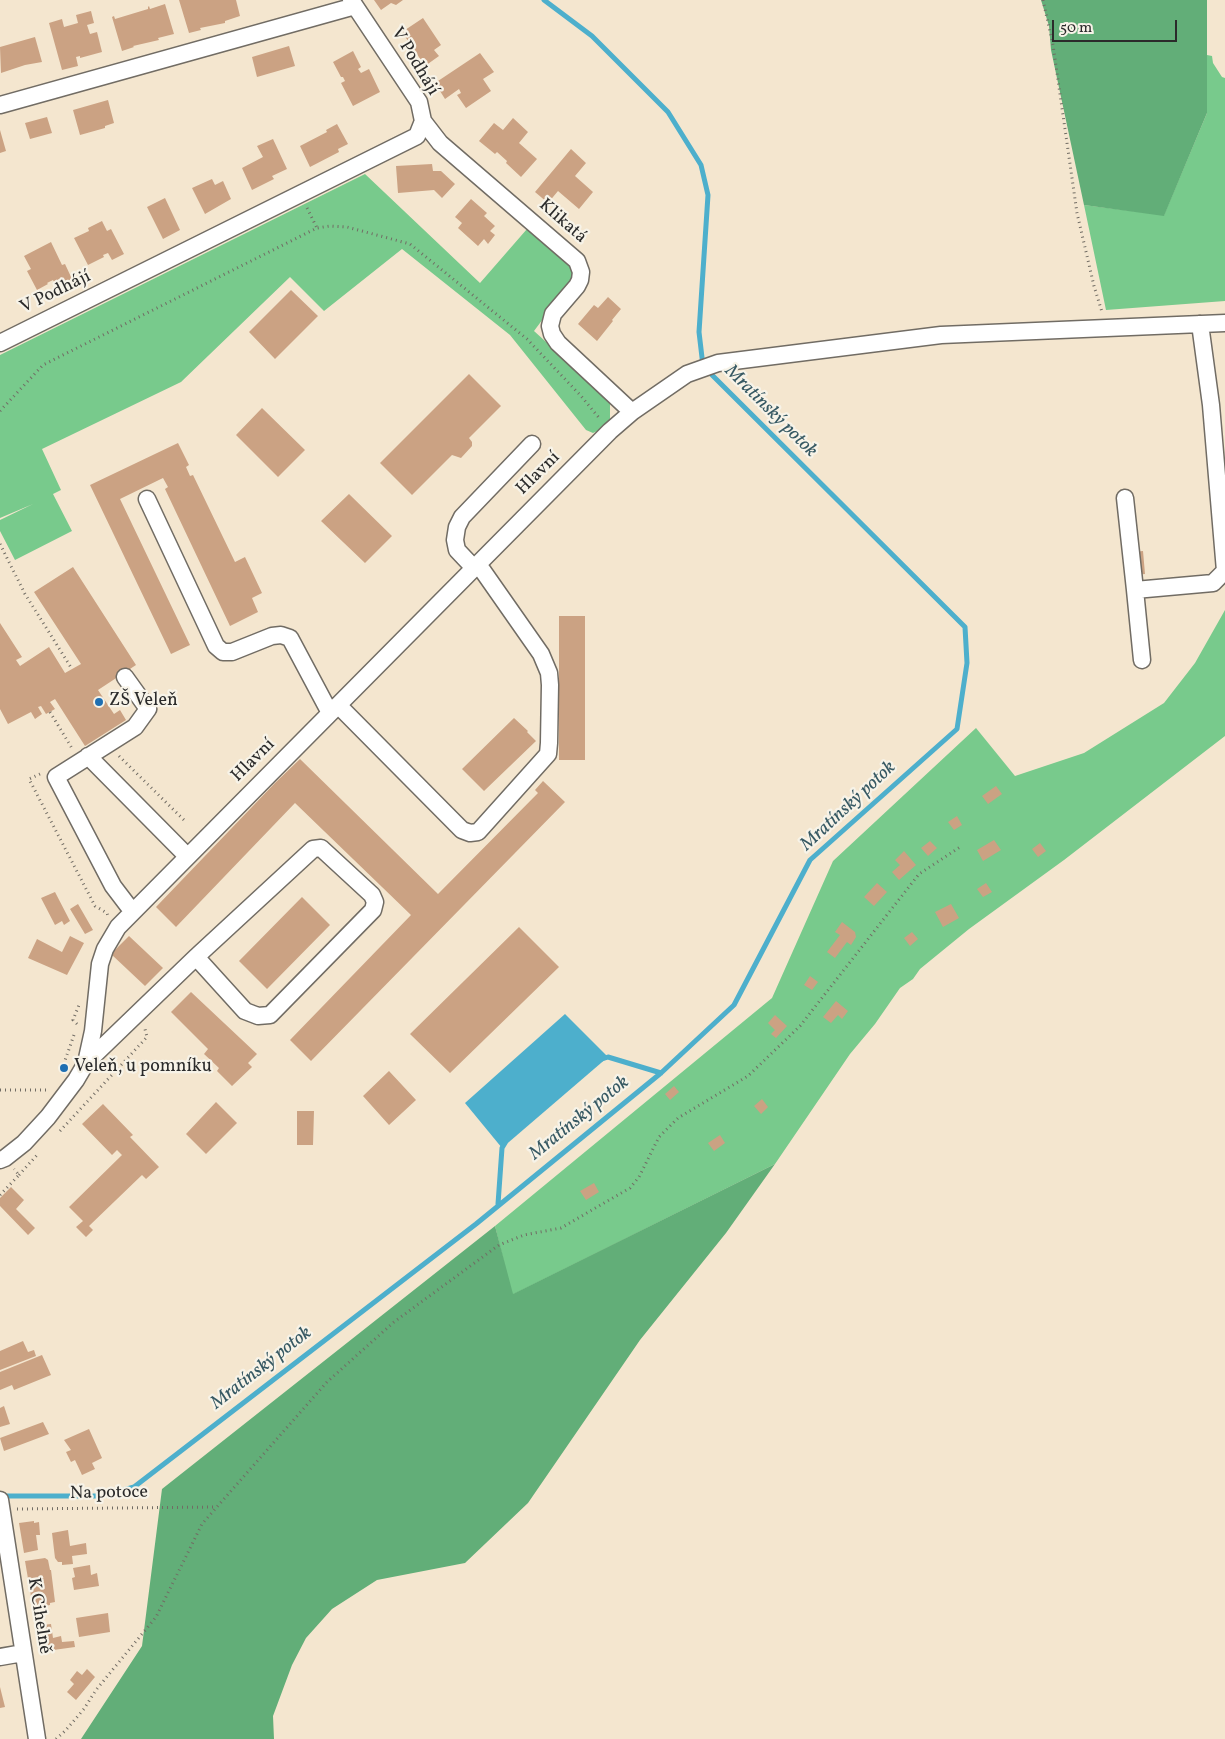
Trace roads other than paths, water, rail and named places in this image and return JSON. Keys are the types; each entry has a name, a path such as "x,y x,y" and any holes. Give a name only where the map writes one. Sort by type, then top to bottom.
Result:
{"street":[{"name":"V Podhájí","path":"0,105 353,3 419,102 423,121 417,136 0,343"},
{"name":"Klikatá","path":"423,121 440,143 577,261 581,272 580,280 553,314 550,326 552,334 558,343 632,412"},
{"name":"Hlavní","path":"0,1160 24,1143 48,1117 76,1080 86,1063 93,1031 100,964 112,936 132,911 610,431 632,412 687,374 718,363 941,335 1225,323"},
{"path":"1135,590 1214,583 1225,571 1211,405 1200,324"},
{"path":"147,499 216,646 223,652 232,652 272,636 281,635 290,638 334,709 462,830 470,833 478,832 548,754 550,684 549,673 541,654 476,566 457,550 455,540 456,527 462,517 532,444"},
{"path":"1125,498 1142,660"},
{"path":"125,676 148,709 135,727 82,756 56,777 113,886 132,911"},
{"path":"82,756 187,856"},
{"path":"86,1063 196,958 313,849 321,848 372,895 375,902 373,910 270,1015 258,1016 245,1011 196,958"},
{"name":"K Cihelně","path":"1,1504 37,1739"},
{"path":"0,1657 23,1653"}],"water":[{"path":"565,1014 608,1057 502,1148 465,1103"}],"waterway":[{"name":"Mratínský potok","path":"6,1496 102,1496 134,1487 476,1224 661,1073 734,1005 810,860 957,729 967,663 965,627 703,366 699,332 708,195 701,165 668,112 592,36 544,0"},
{"path":"602,1059 608,1057 661,1073"},
{"path":"498,1204 502,1148 505,1143"}],"place":[{"name":"ZŠ Veleň","path":"99,702"},
{"name":"Veleň, u pomníku","path":"64,1068"}]}
